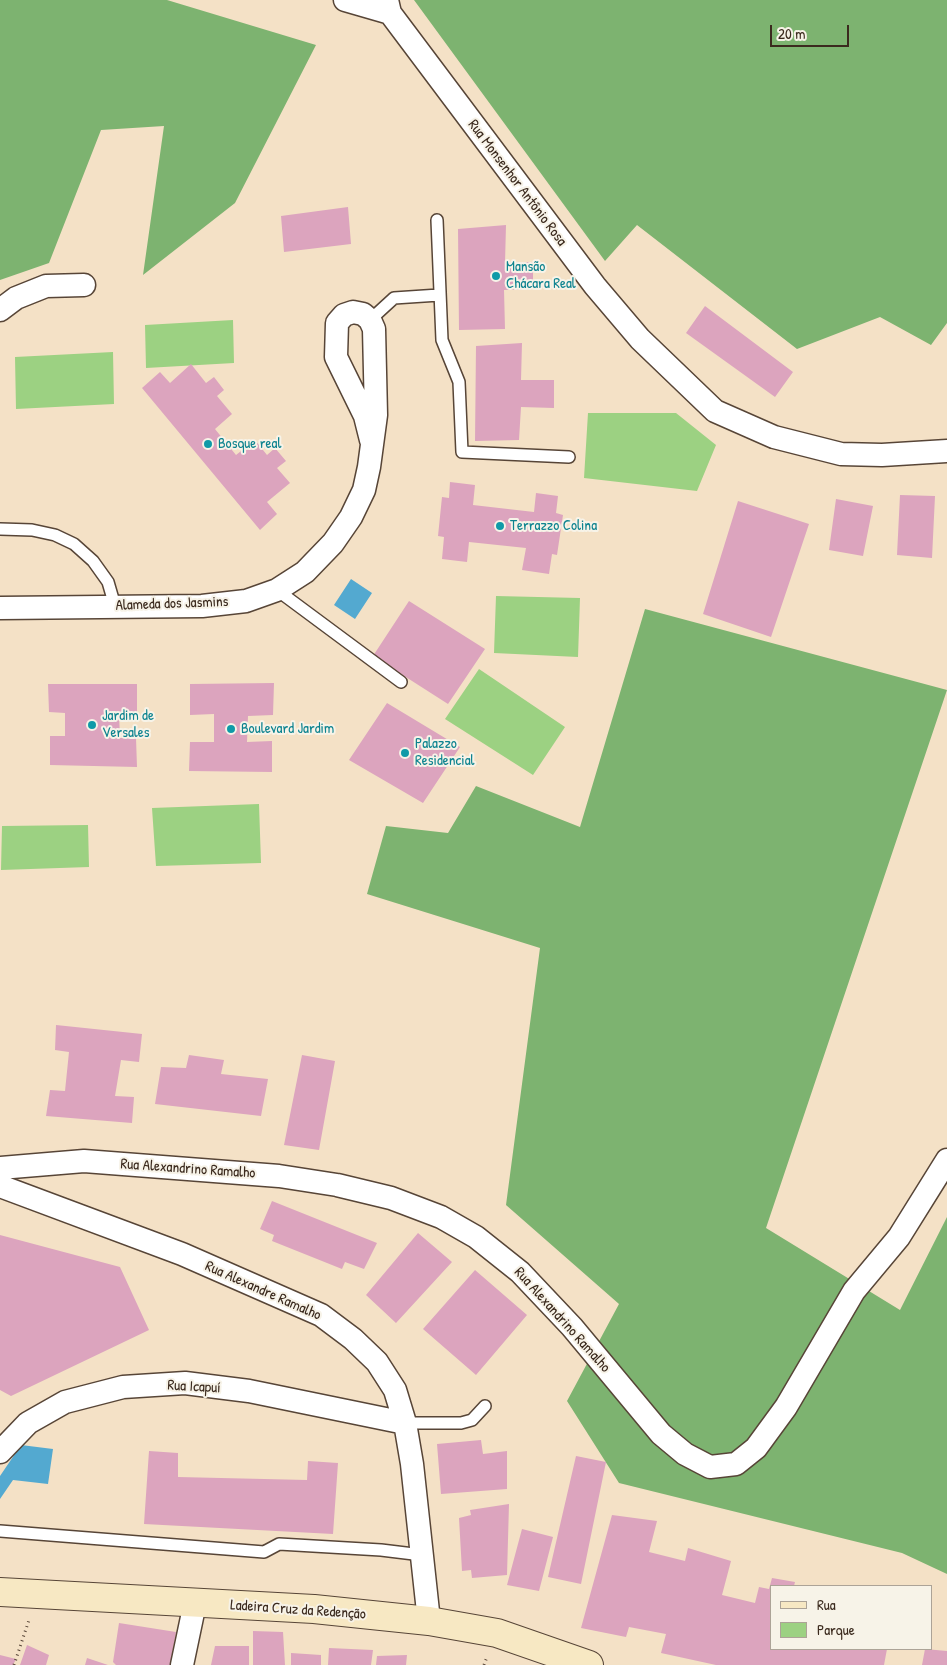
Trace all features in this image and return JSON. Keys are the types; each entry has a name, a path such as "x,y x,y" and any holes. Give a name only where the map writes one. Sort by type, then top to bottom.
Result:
{"street":[{"path":"345,0 388,6"},
{"name":"Rua Monsenhor Antônio Rosa","path":"388,6 595,286 640,339 715,411 774,438 841,454 882,455 947,452"},
{"path":"0,310 16,298 46,286 84,285"},
{"name":"Alameda dos Jasmins","path":"0,608 202,606 246,601 277,590 305,572 333,543 351,517 364,490 370,467 376,415 374,329 370,320 363,314 353,312 344,315 337,323 336,357 346,381 365,416 372,440"},
{"path":"346,381 376,376"},
{"name":"Rua Alexandrino Ramalho","path":"0,1168 84,1161 279,1176 337,1184 391,1198 441,1217 476,1237 520,1272 572,1327 661,1434 685,1454 710,1467 736,1464 756,1448 786,1408 854,1291 899,1237 947,1160"},
{"name":"Rua Alexandre Ramalho","path":"0,1186 182,1254 321,1315 353,1339 377,1362 395,1390 405,1423 412,1464 429,1621"},
{"name":"Rua Icapuí","path":"0,1452 28,1423 65,1402 122,1387 185,1383 249,1391 405,1423"},
{"name":"Ladeira Cruz da Redenção","path":"0,1592 314,1609 429,1621 496,1633 589,1665"},
{"path":"182,1665 195,1603"}],"lane":[{"path":"437,220 442,340 459,382 462,452 569,457"},
{"path":"370,320 394,298 439,296"},
{"path":"0,529 47,533 74,544 93,561 108,582 115,606"},
{"path":"277,590 400,682"},
{"path":"405,1423 462,1423 472,1420 485,1406"},
{"path":"0,1531 264,1552 279,1544 381,1550 422,1555"}],"path":[{"path":"14,1665 38,1594"}],"green space":[{"path":"0,0 167,0 316,45 235,203 143,275 164,126 101,130 49,263 0,280"},
{"path":"414,0 947,0 947,323 931,345 880,317 797,349 637,225 605,261"},
{"path":"233,320 234,363 146,368 145,325"},
{"path":"113,352 114,404 16,409 15,357"},
{"path":"588,413 676,413 716,445 697,491 584,478"},
{"path":"496,596 580,598 578,657 494,653"},
{"path":"645,609 947,690 766,1228 900,1310 947,1217 947,1574 902,1553 619,1483 567,1401 619,1304 506,1205 540,948 367,894 386,826 448,833 476,786 580,827"},
{"path":"479,669 565,727 533,775 445,719"},
{"path":"259,804 261,863 156,866 152,808"},
{"path":"88,825 89,867 1,870 2,826"}],"water":[{"path":"351,579 372,593 355,619 334,605"},
{"path":"21,1445 53,1449 48,1484 13,1480 0,1499 0,1476"}],"building":[{"path":"348,207 351,244 284,252 281,216"},
{"name":"Mansão Chácara Real","path":"506,225 505,263 533,262 533,289 504,290 505,329 459,330 458,229"},
{"path":"705,306 793,372 775,397 686,333"},
{"path":"522,343 521,380 554,380 554,408 521,407 519,440 475,441 476,346"},
{"name":"Bosque real","path":"191,364 206,383 214,377 224,390 217,396 232,414 215,429 236,455 255,440 267,455 275,448 286,461 277,468 290,483 267,502 277,514 260,530 142,388 160,372 170,383"},
{"name":"Terrazzo Colina","path":"450,482 475,485 473,505 534,512 536,493 558,496 556,513 563,515 557,555 552,554 549,574 522,570 526,548 469,542 467,562 442,559 444,537 438,536 442,497 449,498"},
{"path":"900,495 935,496 932,558 897,555"},
{"path":"836,499 873,506 863,556 829,550"},
{"path":"738,501 809,524 771,637 703,614"},
{"path":"409,601 485,649 448,704 373,656"},
{"name":"Boulevard Jardim","path":"274,683 273,715 248,716 247,742 272,741 272,772 189,771 190,742 214,742 214,714 190,715 190,684"},
{"name":"Jardim de Versales","path":"48,684 137,684 137,714 119,714 120,738 136,738 137,767 50,765 50,736 65,736 65,713 49,712"},
{"name":"Palazzo Residencial","path":"387,703 460,747 423,803 349,760"},
{"path":"56,1025 142,1034 139,1062 121,1060 115,1096 134,1097 132,1123 46,1116 50,1090 65,1091 69,1052 55,1050"},
{"path":"189,1055 224,1060 221,1074 268,1079 261,1116 155,1104 161,1067 186,1068"},
{"path":"302,1055 335,1061 319,1150 284,1145"},
{"path":"272,1201 377,1243 364,1269 345,1262 342,1269 272,1241 274,1235 260,1229"},
{"path":"418,1233 452,1262 396,1323 366,1295"},
{"path":"0,1235 120,1267 149,1330 11,1396 0,1390"},
{"path":"475,1270 527,1315 476,1375 423,1329"},
{"path":"481,1440 483,1454 507,1451 507,1489 441,1494 437,1444"},
{"path":"149,1451 178,1453 178,1477 307,1480 308,1461 338,1463 333,1534 144,1524"},
{"path":"576,1456 606,1462 581,1584 548,1577"},
{"path":"509,1504 507,1575 472,1578 471,1570 462,1571 459,1518 471,1515 470,1510"},
{"path":"612,1515 657,1521 649,1552 685,1561 688,1548 731,1561 722,1595 755,1603 759,1587 769,1589 770,1585 770,1650 887,1650 884,1665 716,1665 661,1653 666,1634 629,1627 626,1637 581,1628"},
{"path":"522,1529 553,1537 539,1591 507,1585"},
{"path":"772,1578 795,1582 794,1585 770,1585"},
{"path":"119,1623 176,1632 170,1665 116,1665 113,1662"},
{"path":"253,1631 283,1632 285,1665 253,1665"},
{"path":"27,1645 49,1655 46,1665 20,1665"},
{"path":"215,1646 249,1646 249,1665 211,1665"},
{"path":"329,1648 373,1650 371,1665 328,1665"},
{"path":"925,1650 947,1651 947,1665 922,1665"},
{"path":"291,1653 321,1655 321,1665 291,1665"},
{"path":"0,1655 16,1659 13,1665 0,1665"},
{"path":"407,1655 406,1665 376,1665 377,1656"},
{"path":"87,1658 108,1665 85,1665"}],"place":[{"name":"Mansão Chácara Real","path":"496,276"},
{"name":"Bosque real","path":"208,444"},
{"name":"Terrazzo Colina","path":"500,526"},
{"name":"Jardim de Versales","path":"92,725"},
{"name":"Boulevard Jardim","path":"231,729"},
{"name":"Palazzo Residencial","path":"405,753"}]}
